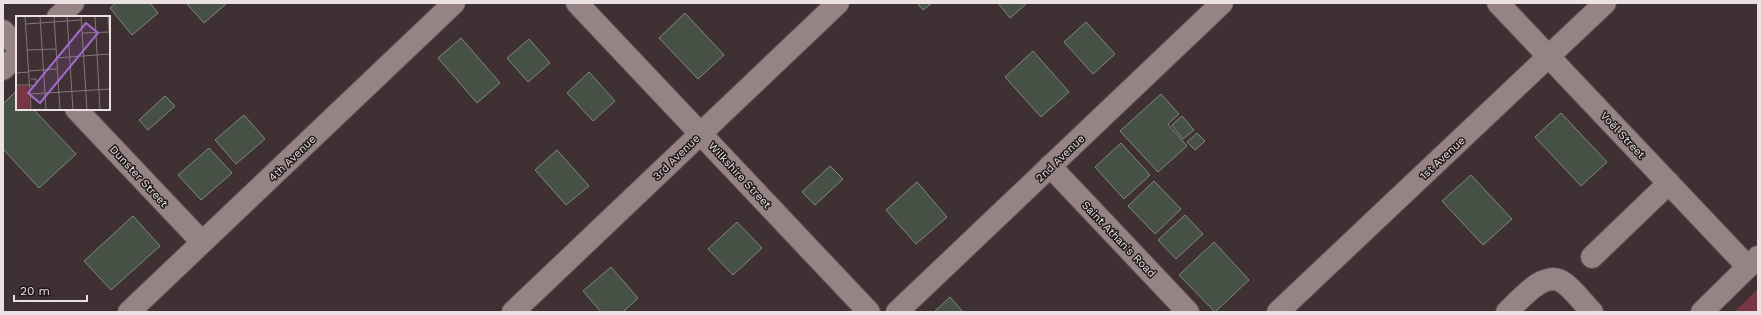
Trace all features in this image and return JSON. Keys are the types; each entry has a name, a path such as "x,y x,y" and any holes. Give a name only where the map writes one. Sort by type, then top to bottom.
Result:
{"street":[{"path":"59,16 73,3"},
{"name":"4th Avenue","path":"129,312 454,3"},
{"name":"Wilkshire Street","path":"577,3 870,312"},
{"name":"3rd Avenue","path":"513,312 838,3"},
{"name":"2nd Avenue","path":"897,312 1222,3"},
{"name":"Voël Street","path":"1498,3 1669,183 1753,262"},
{"name":"1st Avenue","path":"1278,312 1605,3"},
{"path":"3,31 16,45"},
{"path":"3,69 16,57"},
{"name":"Dunster Street","path":"77,110 202,242"},
{"name":"Saint Athan's Road","path":"1050,166 1188,312"},
{"path":"1592,257 1669,183"},
{"path":"1702,312 1753,262"},
{"path":"1506,312 1542,281 1549,278 1556,278 1564,283 1592,312"}],"shaded area":[{"path":"1758,289 1758,312 1734,312"}],"building":[{"path":"116,3 150,3 158,13 132,35 110,8"},
{"path":"227,3 204,23 187,4"},
{"path":"917,3 932,3 923,10"},
{"path":"998,3 1027,3 1010,18"},
{"path":"685,13 724,55 698,79 659,38"},
{"path":"1086,22 1115,54 1093,74 1064,42"},
{"path":"461,38 500,83 477,103 438,58"},
{"path":"529,39 550,63 528,82 507,58"},
{"path":"1033,51 1069,92 1041,117 1005,77"},
{"path":"589,72 615,101 593,121 567,93"},
{"path":"16,91 16,110 34,110 76,154 39,188 3,149 3,104"},
{"path":"1161,94 1179,114 1168,124 1187,146 1158,172 1120,131"},
{"path":"165,96 175,106 148,130 139,120"},
{"path":"1561,113 1607,162 1581,186 1535,137"},
{"path":"244,115 265,139 236,164 215,140"},
{"path":"1182,116 1194,130 1183,139 1172,125"},
{"path":"1197,133 1205,141 1195,150 1187,142"},
{"path":"1121,143 1150,175 1124,199 1095,167"},
{"path":"209,148 232,173 201,200 178,175"},
{"path":"557,150 589,186 566,205 535,170"},
{"path":"830,166 843,179 815,205 802,192"},
{"path":"1471,175 1512,219 1483,245 1442,201"},
{"path":"1154,181 1181,209 1155,234 1128,206"},
{"path":"917,182 947,217 916,244 886,210"},
{"path":"1185,215 1203,234 1176,259 1158,240"},
{"path":"133,216 160,246 111,290 84,261"},
{"path":"737,222 762,248 733,275 708,249"},
{"path":"1214,242 1249,280 1215,312 1179,275"},
{"path":"611,267 638,298 623,312 601,312 583,291"},
{"path":"950,297 963,312 934,312"}]}
